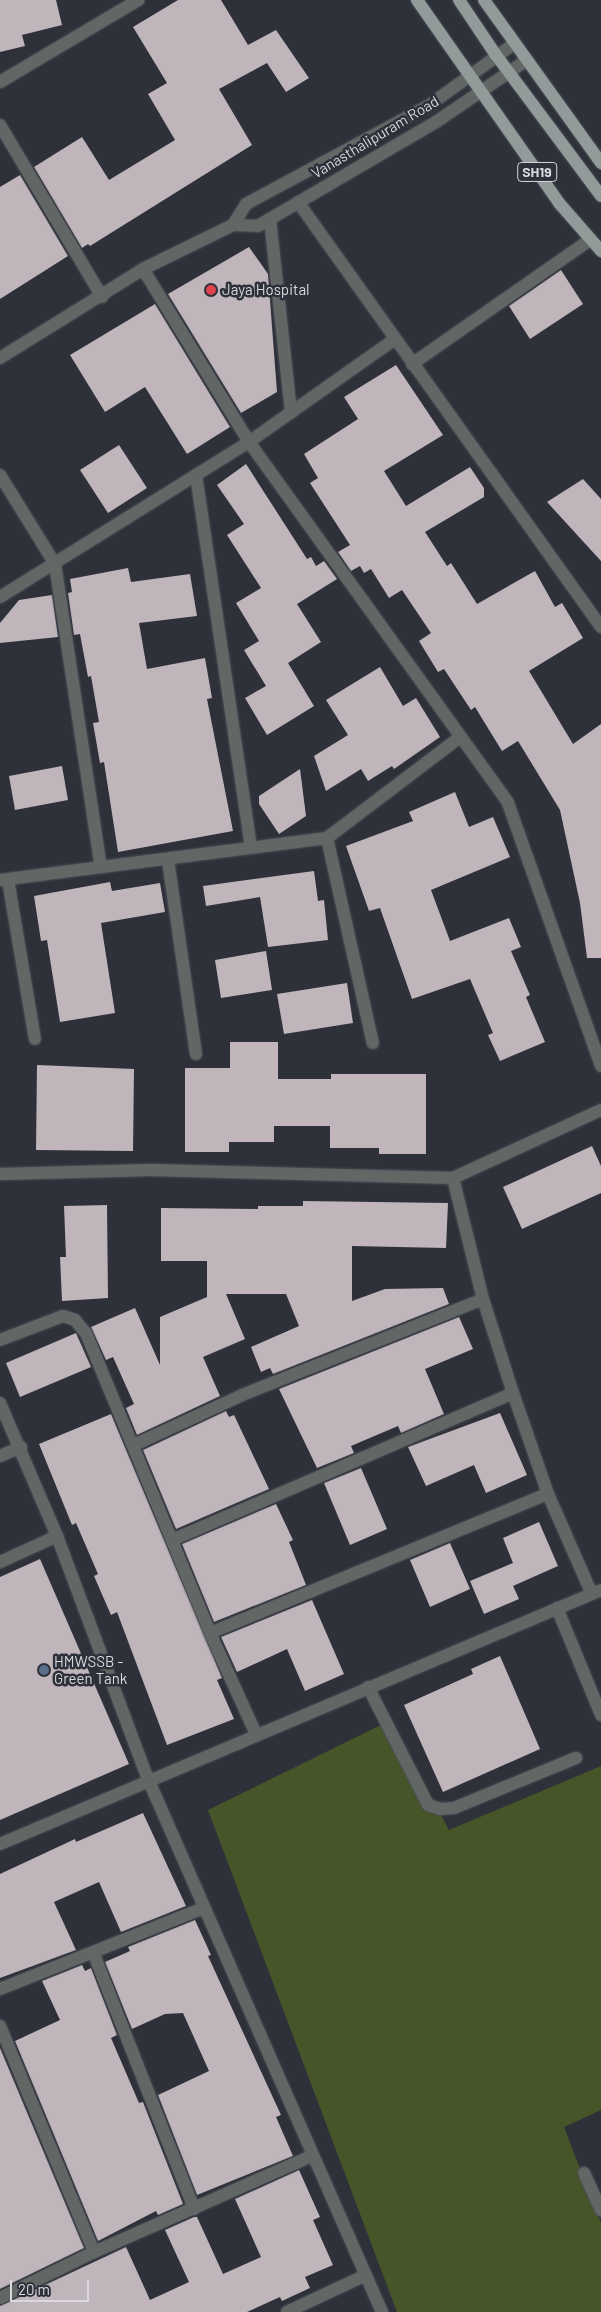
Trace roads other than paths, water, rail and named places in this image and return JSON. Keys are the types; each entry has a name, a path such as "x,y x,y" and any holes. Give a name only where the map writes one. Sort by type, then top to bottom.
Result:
{"main road":[{"name":"SH19","path":"416,0 467,75 560,203 601,251"},
{"path":"460,0 496,56 601,196"},
{"path":"484,0 601,163"}],"street":[{"path":"0,82 138,0"},
{"name":"Vanasthalipuram Road","path":"233,225 246,204 428,106 467,75 516,43"},
{"name":"Vanasthalipuram Road","path":"0,358 102,297 143,269 233,225 258,226 436,122 478,90 527,60"},
{"path":"0,125 102,297"},
{"path":"298,202 412,364 597,613 601,627"},
{"path":"270,219 291,413"},
{"path":"412,364 591,239"},
{"path":"143,269 249,442 508,804 601,1066"},
{"path":"0,597 249,442 395,339"},
{"path":"0,475 55,564 101,866"},
{"path":"196,476 251,847"},
{"path":"35,1039 4,880 327,838 460,737"},
{"path":"327,838 373,1043"},
{"path":"168,860 196,1054"},
{"path":"0,1174 151,1170 453,1178 601,1110"},
{"path":"0,1844 148,1779 596,1592 548,1494 513,1393 483,1300 453,1178"},
{"path":"134,1445 242,1395 483,1300"},
{"path":"0,1340 62,1316 75,1320 86,1333 134,1445 210,1633 256,1734"},
{"path":"172,1540 513,1393"},
{"path":"0,1403 21,1447 57,1536 148,1779 382,2312"},
{"path":"0,1456 21,1447"},
{"path":"210,1633 548,1494"},
{"path":"0,1562 57,1536"},
{"path":"557,1608 601,1715"},
{"path":"368,1687 428,1805 454,1808 576,1758"},
{"path":"0,1989 204,1908"},
{"path":"93,1952 194,2209"},
{"path":"0,2026 94,2252"},
{"path":"0,2298 94,2252 312,2156"},
{"path":"584,2173 601,2210"},
{"path":"287,2312 366,2275"}],"place":[{"name":"Jaya Hospital","path":"211,290"},
{"name":"HMWSSB - Green Tank","path":"44,1670"}]}
